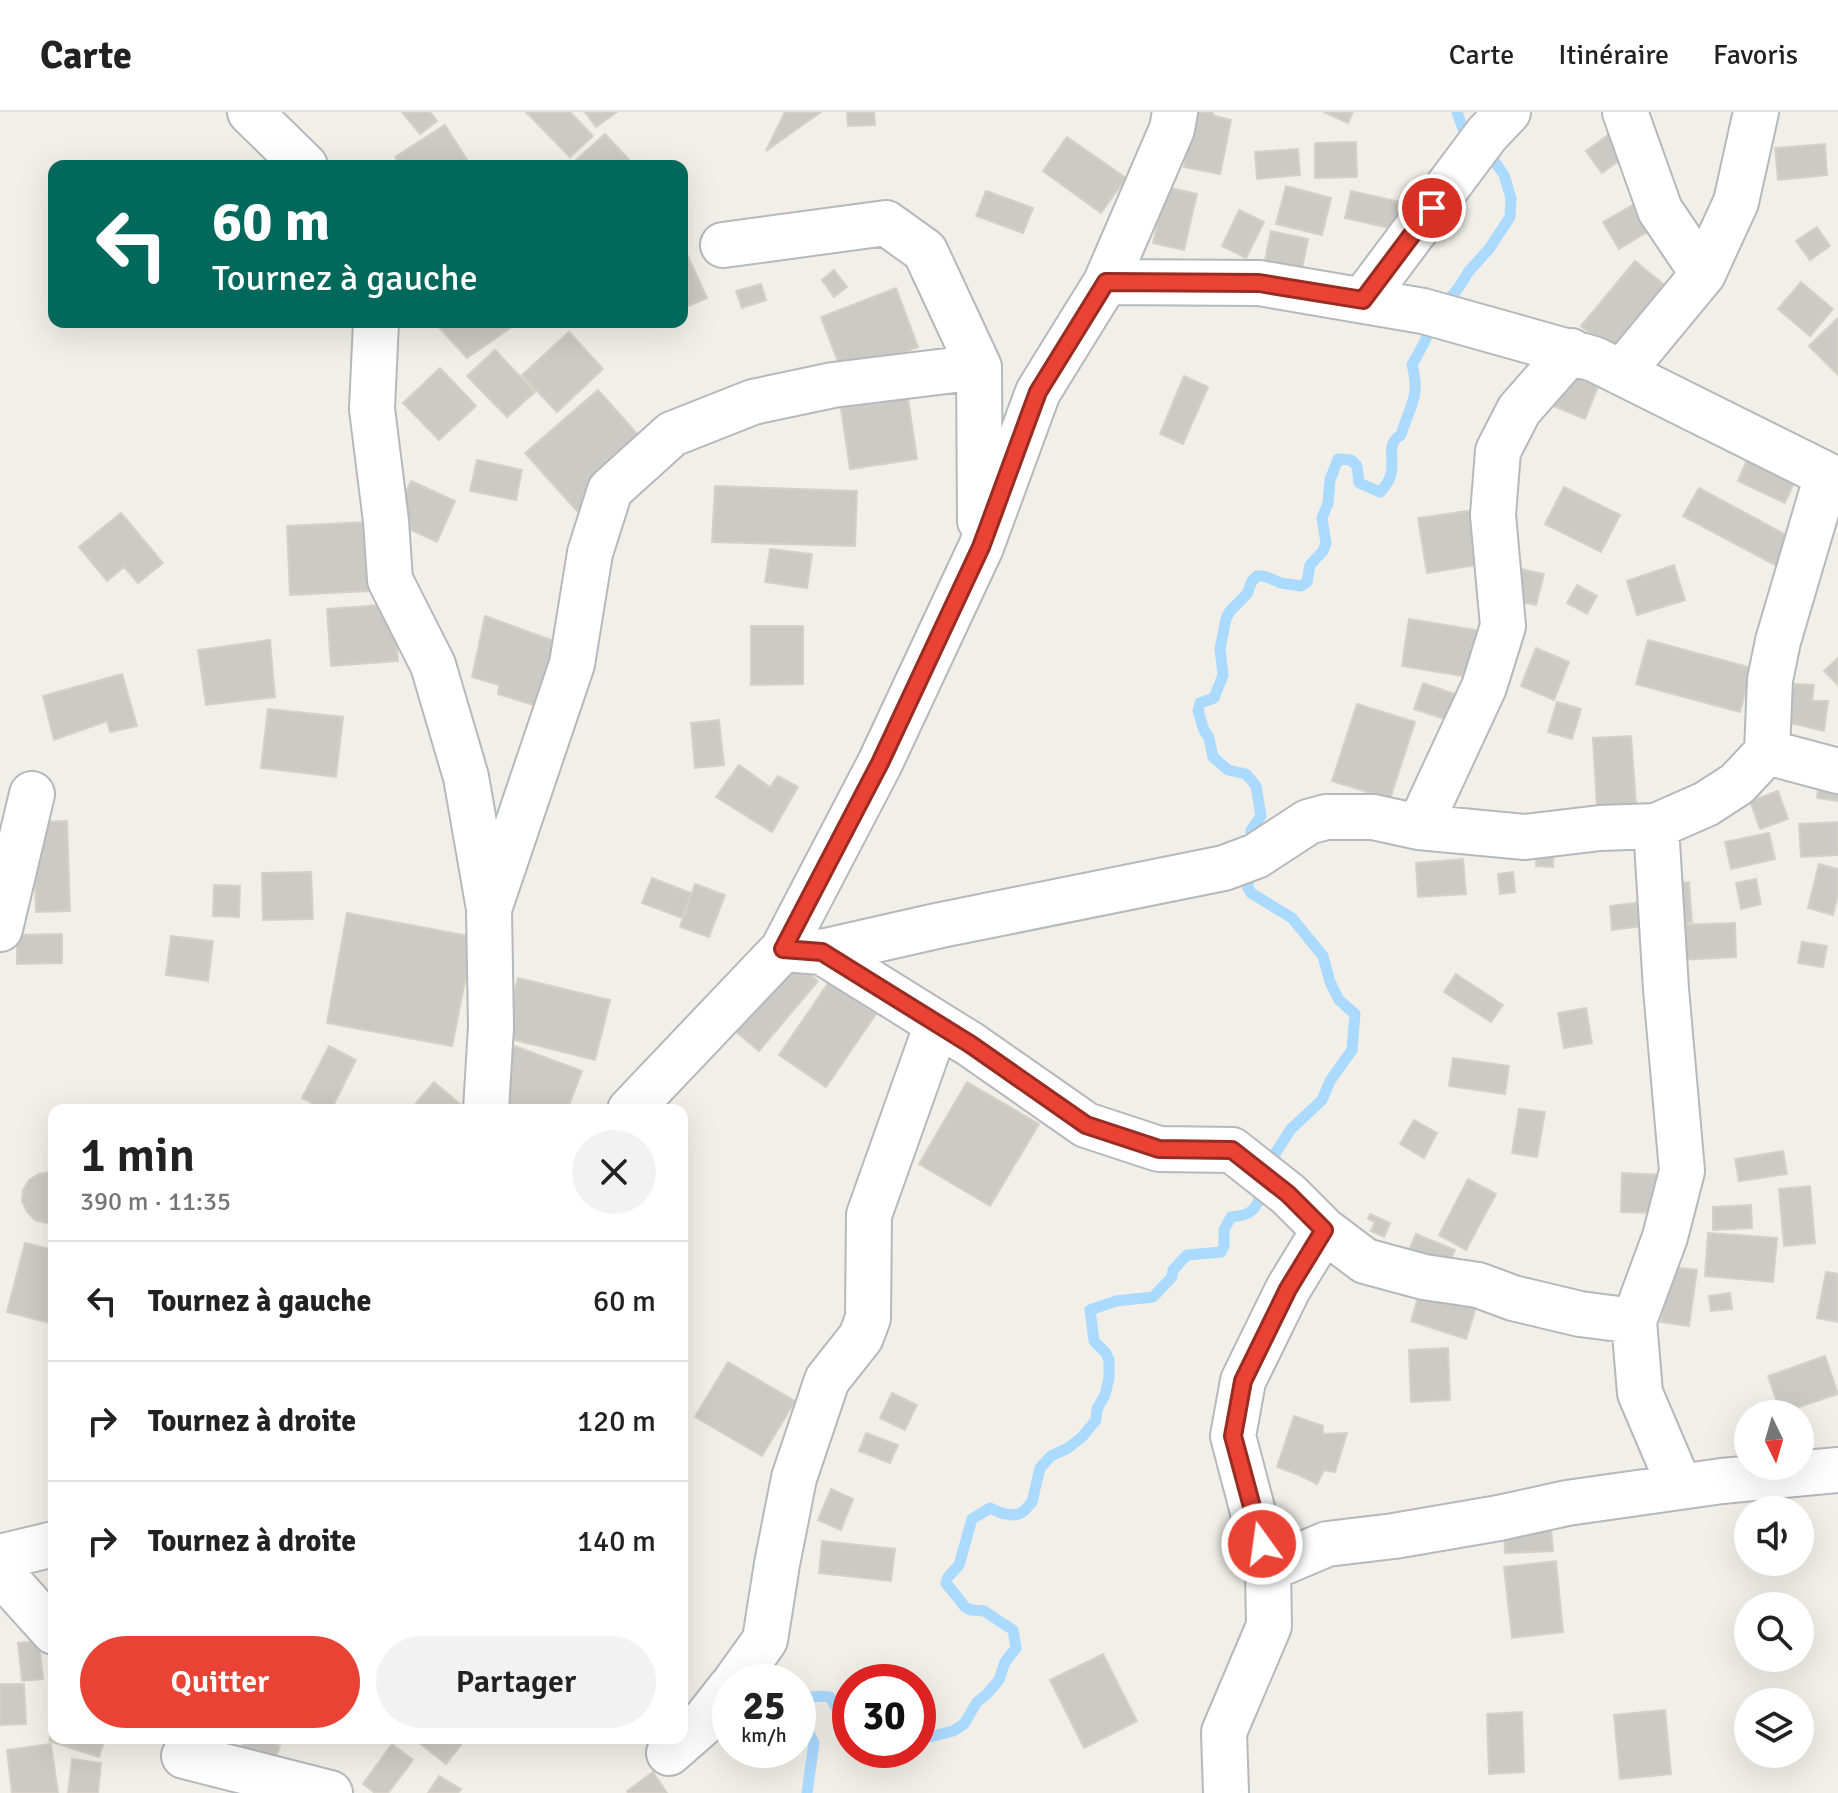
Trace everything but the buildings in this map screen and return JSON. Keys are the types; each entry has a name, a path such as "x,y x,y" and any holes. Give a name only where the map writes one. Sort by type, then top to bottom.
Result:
{"street":[{"path":"250,112 299,160"},
{"path":"636,1104 803,950 880,763 981,547 1038,392 1106,282 1172,129 1175,112"},
{"path":"1363,300 1487,134 1508,112"},
{"path":"1622,372 1703,274 1736,202 1756,112"},
{"path":"1623,115 1660,210 1703,274"},
{"path":"723,245 886,223 925,251 979,367 981,547"},
{"path":"803,950 984,916 1240,862 1308,822 1326,817 1373,817 1419,827 1525,837 1600,828 1656,826 1706,804 1737,784 1767,752 1770,680 1778,641 1833,478 1622,372 1571,351 1436,314 1259,283 1106,282"},
{"path":"376,328 372,409 390,580 433,665 466,777 489,909 491,1027 486,1104"},
{"path":"1419,827 1484,687 1503,626 1493,515 1498,451 1519,410 1571,351"},
{"path":"489,909 572,664 590,553 610,490 672,434 753,402 833,385 979,367"},
{"path":"1767,752 1838,771"},
{"path":"0,929 32,794"},
{"path":"1656,826 1682,1171 1665,1237 1634,1321 1640,1393 1680,1487"},
{"path":"803,950 970,1044 1086,1125 1159,1149 1232,1150 1274,1183 1324,1230 1365,1261 1424,1277 1478,1285 1513,1298 1580,1314 1634,1321"},
{"path":"748,1664 765,1640 794,1478 827,1380 861,1337 868,1318 869,1215 937,1024"},
{"path":"1226,1793 1224,1732 1269,1626 1268,1569 1233,1436 1243,1381 1288,1289 1324,1230"},
{"path":"1268,1569 1327,1544 1394,1536 1567,1503 1722,1481 1838,1470"},
{"path":"0,1557 48,1545"},
{"path":"0,1572 48,1625"},
{"path":"688,1736 712,1711"},
{"path":"669,1753 679,1744"},
{"path":"175,1747 211,1793"},
{"path":"175,1747 330,1793"}],"waterway":[{"path":"1457,112 1471,141"},
{"path":"1443,307 1510,217 1511,198 1504,175 1484,152"},
{"path":"1250,847 1251,830 1261,816 1256,786 1246,774 1228,770 1213,757 1198,711 1200,703 1214,698 1223,675 1220,649 1226,619 1247,594 1257,576 1301,586 1307,582 1310,565 1326,543 1322,518 1338,459 1351,460 1357,466 1359,483 1380,492 1385,486 1391,474 1393,443 1401,435 1415,394 1412,365 1433,321"},
{"path":"1249,868 1248,888 1251,893 1292,918 1323,956 1339,1000 1355,1014 1352,1050 1330,1081 1322,1100 1291,1129 1276,1152 1271,1171"},
{"path":"936,1735 964,1724 977,1702 999,1680 1005,1662 1016,1648 1013,1630 984,1611 965,1607 946,1583 959,1565 972,1519 990,1508 1013,1515 1024,1511 1032,1502 1040,1468 1051,1456 1082,1437 1096,1420 1109,1378 1109,1360 1094,1341 1090,1310 1116,1301 1153,1297 1187,1255 1221,1252 1224,1230 1231,1217 1254,1209 1265,1186"},
{"path":"807,1793 814,1743 801,1718 799,1703 803,1698 822,1696 832,1700"}],"route":[{"path":"1262,1544 1233,1436 1243,1381 1288,1289 1324,1230 1288,1194 1232,1150 1159,1149 1086,1125 970,1044 822,952 783,949 880,763 981,547 1038,392 1106,282 1259,283 1363,300 1432,208"}]}
